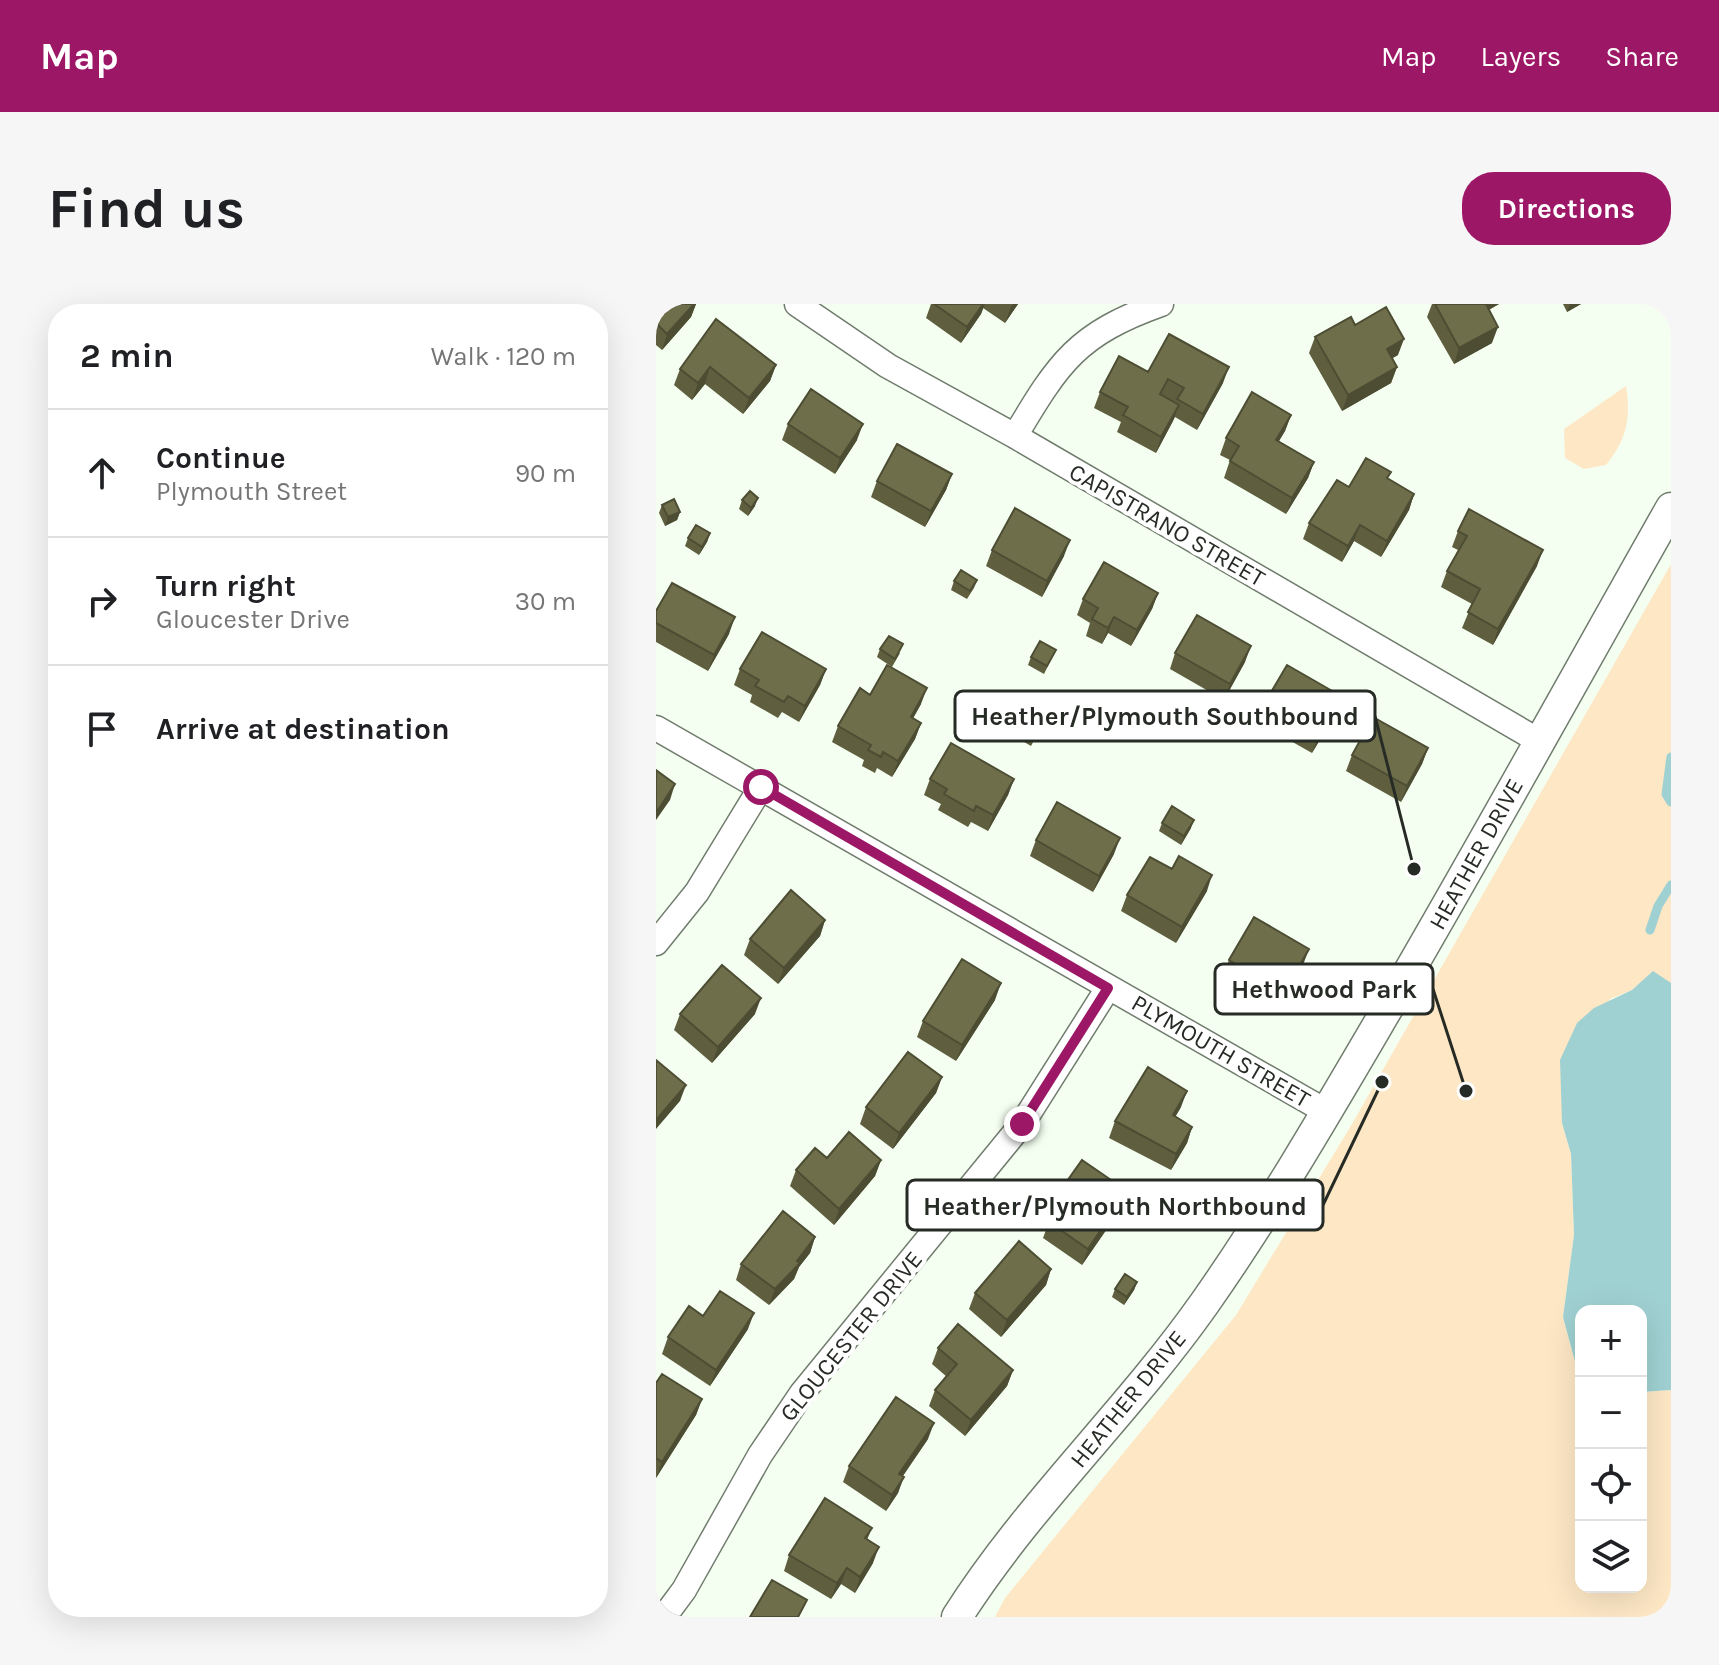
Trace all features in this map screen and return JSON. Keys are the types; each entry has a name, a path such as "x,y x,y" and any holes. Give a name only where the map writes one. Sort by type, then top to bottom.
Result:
{"street":[{"name":"CAPISTRANO STREET","path":"797,304 888,366 1015,436 1539,741"},
{"path":"1015,436 1063,360 1096,333 1125,317 1161,304"},
{"name":"HEATHER DRIVE","path":"957,1617 1017,1533 1159,1365 1204,1304 1327,1112 1671,508"},
{"name":"PLYMOUTH STREET","path":"656,728 1327,1112"},
{"path":"656,943 697,892 761,787"},
{"name":"GLOUCESTER DRIVE","path":"664,1617 684,1590 760,1455 802,1393 1022,1124 1108,988"}],"shaded area":[{"path":"1626,386 1626,428 1619,446 1606,465 1584,469 1565,458 1564,429"},
{"path":"1671,564 1671,983 1653,972 1632,990 1610,999 1562,1123 1571,1154 1574,1235 1563,1317 1575,1362 1575,1593 1647,1593 1647,1392 1671,1390 1671,1617 995,1617 1005,1598 1236,1315 1352,1124"}],"water":[{"path":"1653,971 1671,983 1671,1390 1647,1392 1647,1305 1575,1305 1575,1362 1563,1317 1574,1235 1571,1154 1562,1123 1560,1060 1577,1023 1594,1008 1632,990"}],"building":[{"path":"656,304 694,304 667,334 656,323"},
{"path":"934,304 983,304 967,327"},
{"path":"1435,304 1486,304 1498,327 1459,348"},
{"path":"1386,307 1404,339 1387,349 1397,367 1348,395 1315,337 1351,317 1355,325"},
{"path":"716,319 776,365 749,398 710,367 698,383 680,369"},
{"path":"1169,334 1229,367 1203,414 1177,399 1184,388 1168,379 1160,394 1179,405 1161,437 1123,415 1128,407 1100,392 1119,356 1148,372"},
{"path":"811,389 863,424 840,458 788,424"},
{"path":"1252,392 1291,415 1276,440 1314,462 1292,498 1230,461 1239,446 1226,438"},
{"path":"897,444 952,474 931,511 877,481"},
{"path":"1366,458 1391,472 1387,478 1414,494 1387,541 1360,525 1348,546 1309,523 1337,480 1349,487"},
{"path":"750,491 758,498 751,508 742,500"},
{"path":"674,499 680,512 668,517 662,505"},
{"path":"1015,508 1070,540 1047,581 992,550"},
{"path":"1469,509 1543,550 1498,629 1468,612 1480,589 1447,571 1467,536 1458,531"},
{"path":"696,525 710,533 702,547 688,538"},
{"path":"1104,562 1158,593 1137,630 1114,617 1108,628 1092,619 1098,608 1083,599"},
{"path":"961,570 977,580 970,591 954,581"},
{"path":"672,583 735,617 714,655 656,623 656,611"},
{"path":"1197,615 1251,646 1230,684 1175,653"},
{"path":"762,632 826,669 805,706 788,696 784,702 755,686 759,680 740,669"},
{"path":"889,636 903,644 895,659 880,649"},
{"path":"1040,641 1056,650 1047,666 1031,657"},
{"path":"887,665 927,688 911,717 921,723 898,761 883,752 881,757 868,750 871,745 838,726 860,688 870,695"},
{"path":"1287,665 1341,696 1318,737 1263,706"},
{"path":"1373,717 1428,748 1407,786 1352,755"},
{"path":"951,743 1014,779 993,815 976,806 974,811 944,794 947,789 930,779"},
{"path":"656,770 675,784 656,813"},
{"path":"1057,802 1120,838 1099,876 1036,840"},
{"path":"1172,806 1194,820 1184,836 1162,823"},
{"path":"1179,856 1212,875 1182,927 1127,895 1150,857 1172,869"},
{"path":"791,890 825,920 784,968 750,939"},
{"path":"1254,917 1309,949 1284,992 1229,960"},
{"path":"962,959 1001,983 962,1045 923,1021"},
{"path":"722,965 761,998 718,1047 680,1014"},
{"path":"908,1052 942,1077 899,1133 866,1107"},
{"path":"656,1060 686,1085 656,1120"},
{"path":"1148,1067 1187,1091 1173,1115 1192,1127 1176,1154 1115,1121"},
{"path":"849,1132 881,1160 839,1209 796,1170 815,1148 827,1158"},
{"path":"1082,1160 1127,1191 1088,1249 1049,1222 1060,1205 1053,1201"},
{"path":"783,1211 815,1237 797,1261 800,1263 775,1289 741,1264"},
{"path":"1019,1241 1051,1269 1007,1320 975,1293"},
{"path":"1125,1274 1137,1282 1127,1297 1115,1289"},
{"path":"720,1291 754,1313 716,1370 668,1337 689,1306 703,1316"},
{"path":"958,1324 1013,1370 971,1420 935,1390 957,1364 938,1348"},
{"path":"662,1374 702,1399 662,1462 656,1458 656,1383"},
{"path":"896,1397 934,1423 899,1474 904,1477 892,1495 849,1466"},
{"path":"825,1498 872,1528 865,1538 879,1547 860,1577 847,1568 837,1583 789,1555"},
{"path":"772,1580 807,1600 798,1617 750,1617"}],"waterway":[{"path":"1671,757 1666,794 1671,802"},
{"path":"1650,930 1658,906 1671,885"}],"place":[{"name":"Heather/Plymouth Southbound","path":"1414,869"},
{"name":"Heather/Plymouth Northbound","path":"1382,1082"},
{"name":"Hethwood Park","path":"1466,1091"}],"route":[{"path":"761,787 1108,988 1077,1042 1022,1124"}]}
